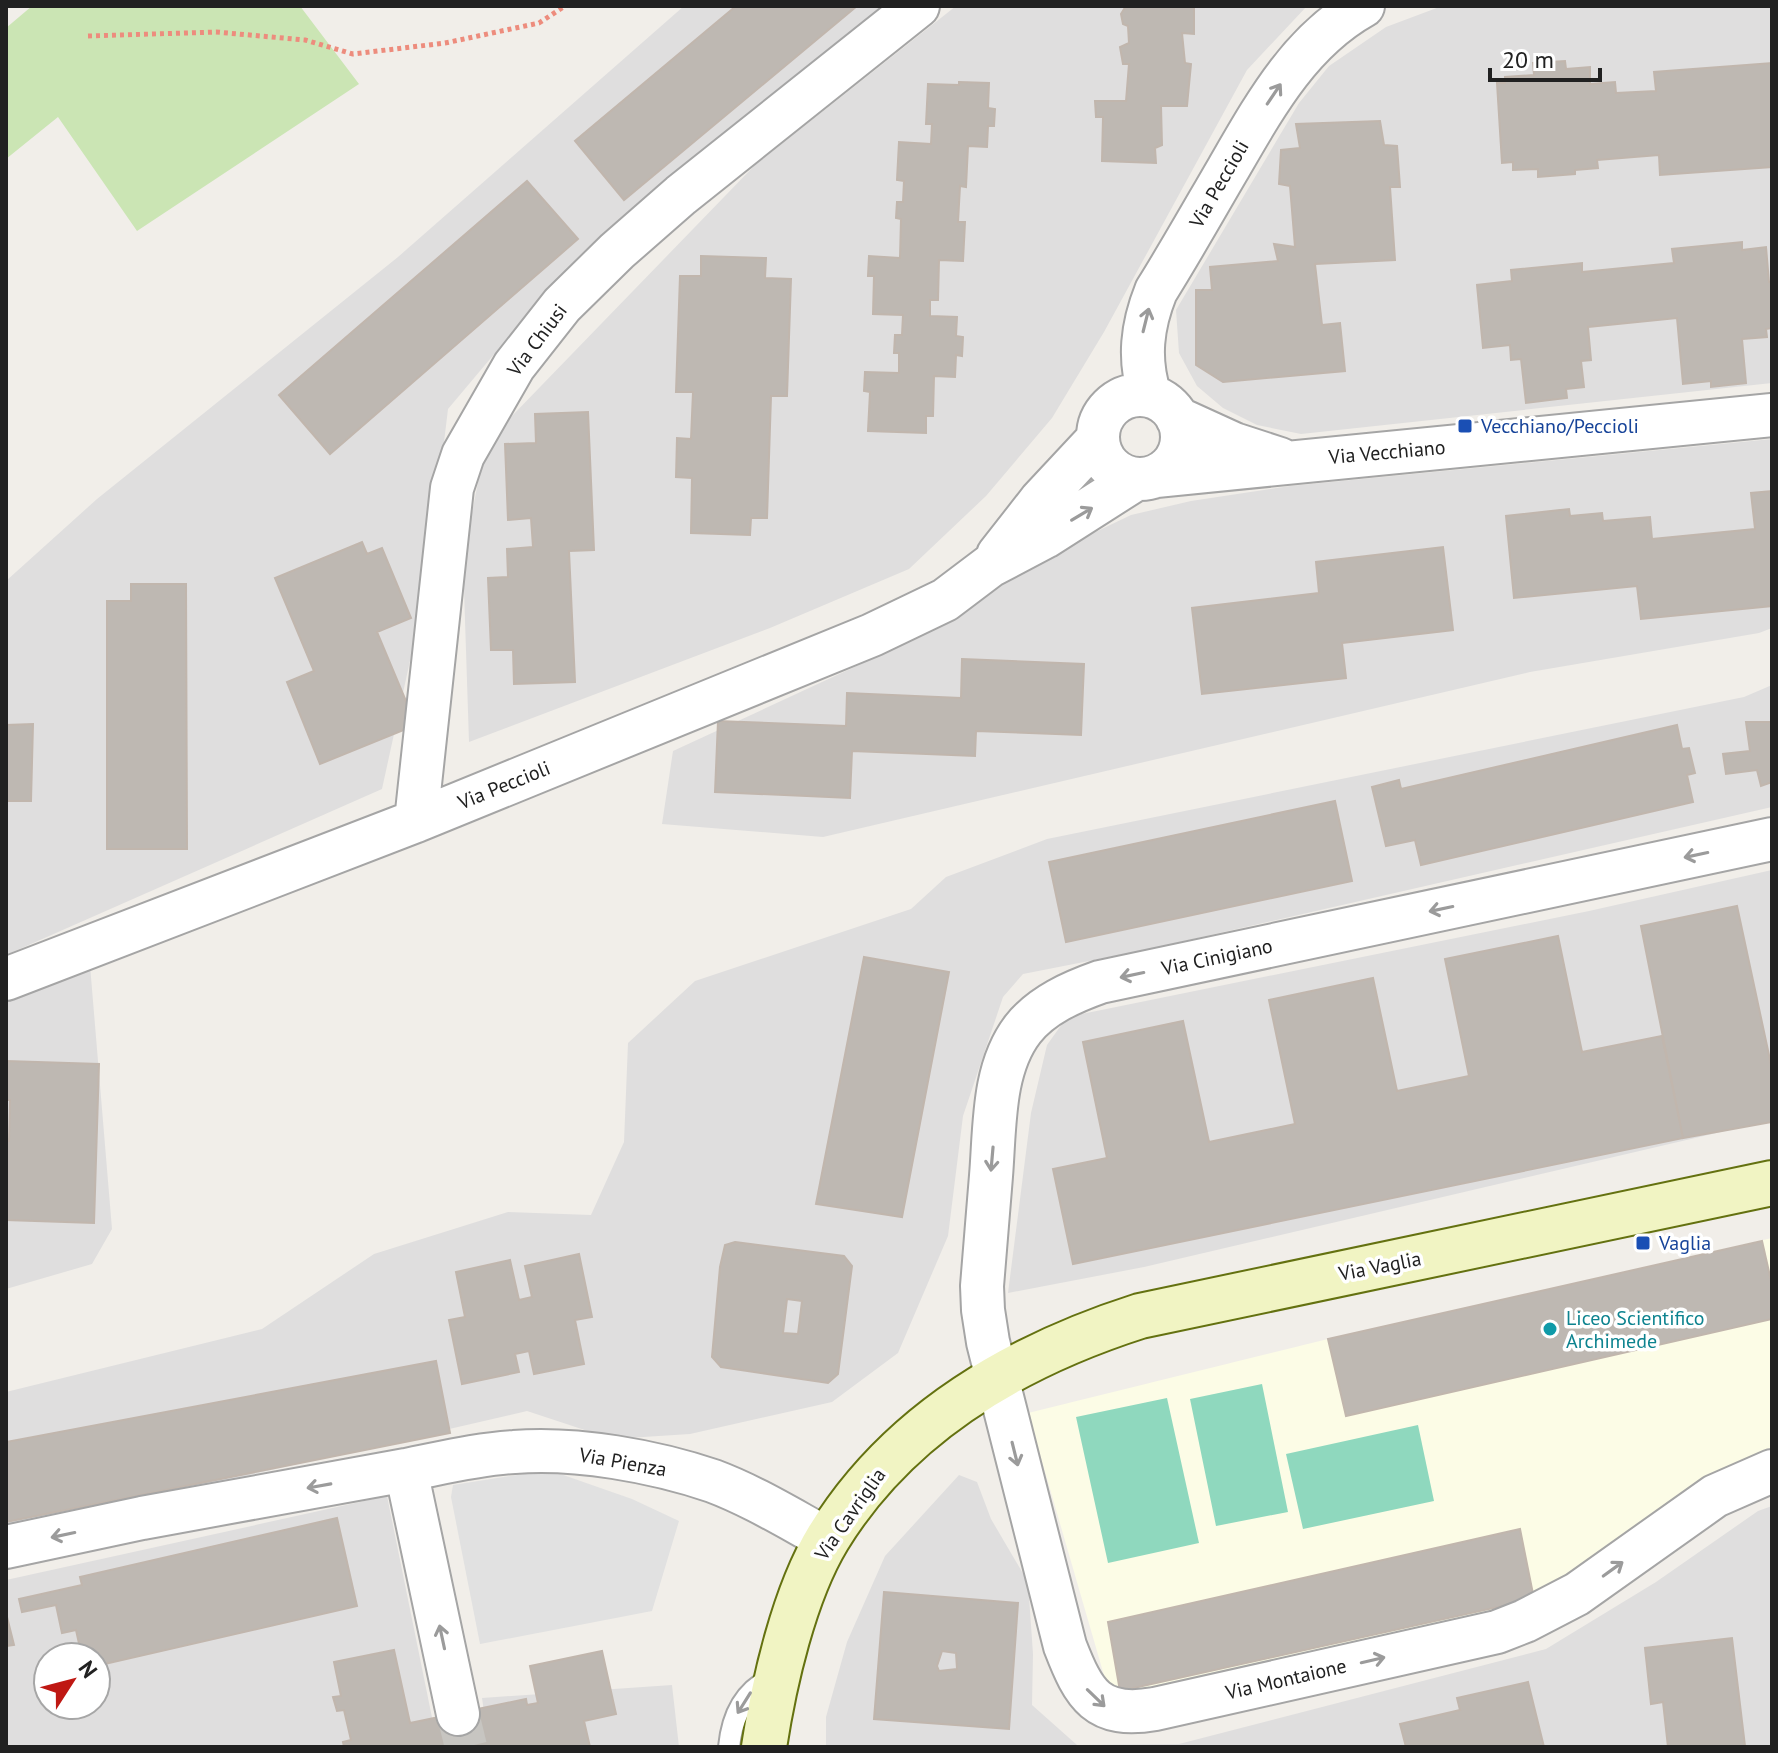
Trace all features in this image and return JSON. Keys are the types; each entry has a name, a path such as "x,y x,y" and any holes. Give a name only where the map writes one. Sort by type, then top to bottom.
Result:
{"street":[{"name":"Via Chiusi","path":"416,821 452,488 463,455 514,366 562,305 643,228 918,6"},
{"name":"Via Peccioli","path":"1164,407 1143,370 1142,348 1148,311 1156,291 1255,122 1287,76 1321,35 1363,6"},
{"path":"1127,396 1164,407 1182,431 1181,445 1168,469 1146,478 1112,469 1102,456 1097,440 1098,429 1108,409 1127,396"},
{"name":"Via Vecchiano","path":"1164,407 1234,444 1289,461"},
{"name":"Via Vecchiano","path":"1146,478 1289,461 1772,415"},
{"name":"Via Peccioli","path":"990,566 1041,500 1097,440"},
{"name":"Via Peccioli","path":"6,979 416,821 872,635 945,600 990,566 1146,478"},
{"name":"Via Cinigiano","path":"997,1378 985,1326 982,1286 999,1088 1014,1043 1042,1011 1063,997 1100,982 1772,839"},
{"name":"Via Vaglia","path":"997,1378 1062,1345 1140,1316 1772,1183"},
{"name":"Via Montaione","path":"997,1378 1065,1646 1077,1675 1094,1700 1118,1712 1155,1709 1509,1627 1577,1594 1715,1496 1772,1471"},
{"name":"Via Cavriglia","path":"764,1747 779,1674 803,1591 827,1539 863,1489 892,1456 940,1415 997,1378"},
{"name":"Via Pienza","path":"6,1547 142,1518 517,1451 564,1452 610,1458 711,1481 758,1501 827,1539"},
{"path":"406,1470 458,1714"}],"lane":[{"path":"729,1747 733,1726 746,1698 757,1684 779,1674"}],"path":[{"path":"88,36 216,32 305,40 353,54 445,43 539,23 565,6"}],"shaded area":[{"path":"684,6 888,6 543,296 448,409 427,583 382,789 6,955 6,581 97,499 398,257"},
{"path":"956,6 1307,6 1247,70 1104,332 1052,418 986,496 909,569 770,628 469,742 463,559 481,467 510,418 755,165"},
{"path":"1442,6 1772,6 1772,383 1301,434 1257,425 1223,408 1197,386 1179,353 1176,310 1299,103 1329,66 1386,27"},
{"path":"1772,439 1772,628 1759,633 1530,672 823,837 662,824 673,751 902,645 1058,550 1131,515 1191,501 1290,486"},
{"path":"1772,685 1772,807 1145,950 1023,974 1003,997 963,1116 948,1236 898,1353 832,1402 690,1434 612,1439 527,1411 6,1531 6,1392 262,1329 374,1254 508,1212 591,1215 624,1142 628,1043 695,981 911,909 946,877 1047,839 1744,697"},
{"path":"1772,870 1772,1120 1144,1267 1008,1293 1031,1113 1047,1045 1067,1017 1589,911"},
{"path":"90,965 112,1229 92,1264 6,1289 6,999"},
{"path":"1772,1238 1772,1451 1539,1604 1110,1696 1028,1413 1328,1339"},
{"path":"549,1470 632,1499 679,1521 652,1611 480,1644 451,1497 453,1485"},
{"path":"959,1475 977,1482 991,1519 1028,1582 1033,1654 1032,1705 1077,1745 1179,1744 1546,1649 1656,1582 1758,1511 1772,1506 1772,1747 826,1747 826,1717 847,1642 885,1556"},
{"path":"387,1496 438,1747 6,1747 6,1580"},
{"path":"672,1685 679,1747 489,1747 482,1698"}],"green space":[{"path":"32,6 300,6 359,84 137,231 58,117 6,159 6,28"},
{"path":"1262,1384 1288,1512 1216,1526 1190,1399"},
{"path":"1167,1398 1199,1543 1108,1563 1076,1417"},
{"path":"1418,1425 1434,1501 1303,1529 1286,1454"}],"building":[{"path":"736,6 857,6 624,200 575,141"},
{"path":"1126,6 1194,6 1194,34 1182,33 1185,63 1191,64 1187,106 1161,106 1162,145 1155,148 1156,163 1102,161 1103,117 1096,117 1095,101 1126,101 1129,64 1123,64 1120,47 1129,43 1128,26 1123,24 1121,14"},
{"path":"1565,61 1566,69 1590,67 1590,84 1615,82 1616,93 1656,91 1654,72 1772,63 1772,167 1660,175 1659,155 1597,160 1598,168 1575,170 1575,174 1538,177 1538,169 1513,170 1513,162 1502,163 1497,83 1505,83 1505,77 1534,75 1533,63"},
{"path":"959,82 989,83 988,108 995,109 994,126 988,126 987,147 968,146 966,187 960,186 958,222 965,222 963,261 939,260 938,300 930,300 930,316 957,317 956,336 963,337 962,356 956,355 955,377 934,376 933,416 926,416 926,433 868,431 870,392 864,391 865,372 899,373 899,353 894,353 895,335 902,335 903,315 873,314 874,276 868,276 869,256 900,258 901,219 896,218 897,202 903,202 904,181 897,180 899,142 931,144 932,124 926,124 928,84 959,85"},
{"path":"1380,121 1384,145 1397,146 1400,187 1390,187 1395,260 1315,264 1322,325 1340,323 1345,371 1223,382 1196,365 1196,290 1212,290 1210,267 1278,261 1274,244 1295,247 1290,186 1279,184 1281,150 1300,148 1296,124"},
{"path":"527,181 578,239 330,454 279,395"},
{"path":"1742,242 1742,250 1766,247 1769,282 1772,282 1772,328 1766,329 1767,337 1742,339 1746,383 1711,387 1711,381 1683,384 1677,318 1588,327 1591,360 1581,361 1584,387 1566,389 1567,398 1526,403 1521,359 1511,360 1510,345 1483,348 1477,285 1512,281 1511,270 1582,263 1582,272 1674,263 1672,249"},
{"path":"701,256 766,258 765,278 791,279 787,396 771,396 767,518 751,518 750,535 691,533 692,478 676,477 677,438 691,439 693,392 676,392 680,276 701,276"},
{"path":"588,412 594,550 569,551 575,682 514,684 513,650 491,650 488,578 508,577 507,549 533,547 531,518 508,520 505,444 536,443 535,414"},
{"path":"1772,491 1772,606 1641,619 1637,586 1514,598 1506,516 1569,509 1570,516 1602,513 1603,521 1650,517 1652,539 1755,529 1751,493"},
{"path":"362,542 367,554 382,548 411,618 377,632 416,725 320,764 287,682 314,671 275,578"},
{"path":"1443,547 1453,630 1342,643 1346,678 1202,694 1192,608 1319,593 1316,562"},
{"path":"131,584 186,584 187,849 107,849 107,601 131,601"},
{"path":"962,659 1084,664 1081,735 976,731 975,756 852,751 850,798 715,792 718,721 846,726 847,693 961,698"},
{"path":"1746,722 1772,722 1772,782 1761,786 1757,770 1726,774 1723,754 1750,751"},
{"path":"33,724 31,801 6,801 6,725"},
{"path":"1677,725 1682,749 1689,748 1695,773 1687,775 1693,802 1421,865 1415,840 1386,846 1372,787 1399,780 1401,789"},
{"path":"1335,801 1352,881 1066,942 1049,862"},
{"path":"1737,906 1772,1069 1772,1122 1683,1138 1641,926"},
{"path":"1558,936 1582,1052 1662,1036 1683,1138 1073,1264 1053,1169 1107,1158 1083,1042 1183,1021 1209,1142 1295,1124 1269,1000 1373,978 1397,1091 1469,1076 1445,959"},
{"path":"864,957 949,972 902,1217 816,1204"},
{"path":"6,1061 99,1064 94,1223 6,1220 6,1141 9,1141 10,1100 6,1100"},
{"name":"Liceo Scientifico Archimede","path":"1762,1241 1772,1285 1772,1319 1346,1416 1328,1339"},
{"path":"735,1242 844,1256 852,1266 838,1374 828,1383 721,1367 712,1357 720,1267 725,1245","holes":["787,1299 802,1301 798,1334 783,1333"]},
{"path":"579,1254 592,1317 575,1320 584,1364 534,1374 529,1351 515,1354 519,1372 462,1384 449,1320 465,1317 456,1272 510,1260 519,1300 532,1297 525,1266"},
{"path":"436,1361 450,1433 6,1522 6,1442"},
{"path":"337,1518 357,1606 112,1662 112,1641 78,1641 76,1630 62,1633 56,1605 22,1612 19,1599 82,1585 80,1577"},
{"path":"1520,1529 1534,1599 1120,1691 1108,1622"},
{"path":"884,1592 1018,1603 1009,1729 874,1719","holes":["942,1651 956,1653 957,1669 939,1671 937,1666"]},
{"path":"6,1613 14,1645 6,1646"},
{"path":"1732,1638 1745,1746 1759,1747 1668,1747 1663,1702 1651,1704 1645,1648"},
{"path":"394,1650 410,1723 526,1699 527,1705 538,1703 530,1666 602,1651 616,1714 584,1721 590,1747 344,1747 343,1742 351,1740 344,1710 337,1711 333,1697 341,1696 334,1662"},
{"path":"1528,1682 1544,1747 1406,1747 1400,1724 1460,1710 1457,1698"}],"tunnel":[{"path":"458,1714 466,1747"}],"place":[{"name":"Vecchiano/Peccioli","path":"1465,426"},
{"name":"Vaglia","path":"1643,1243"},
{"name":"Liceo Scientifico Archimede","path":"1550,1329"}]}
